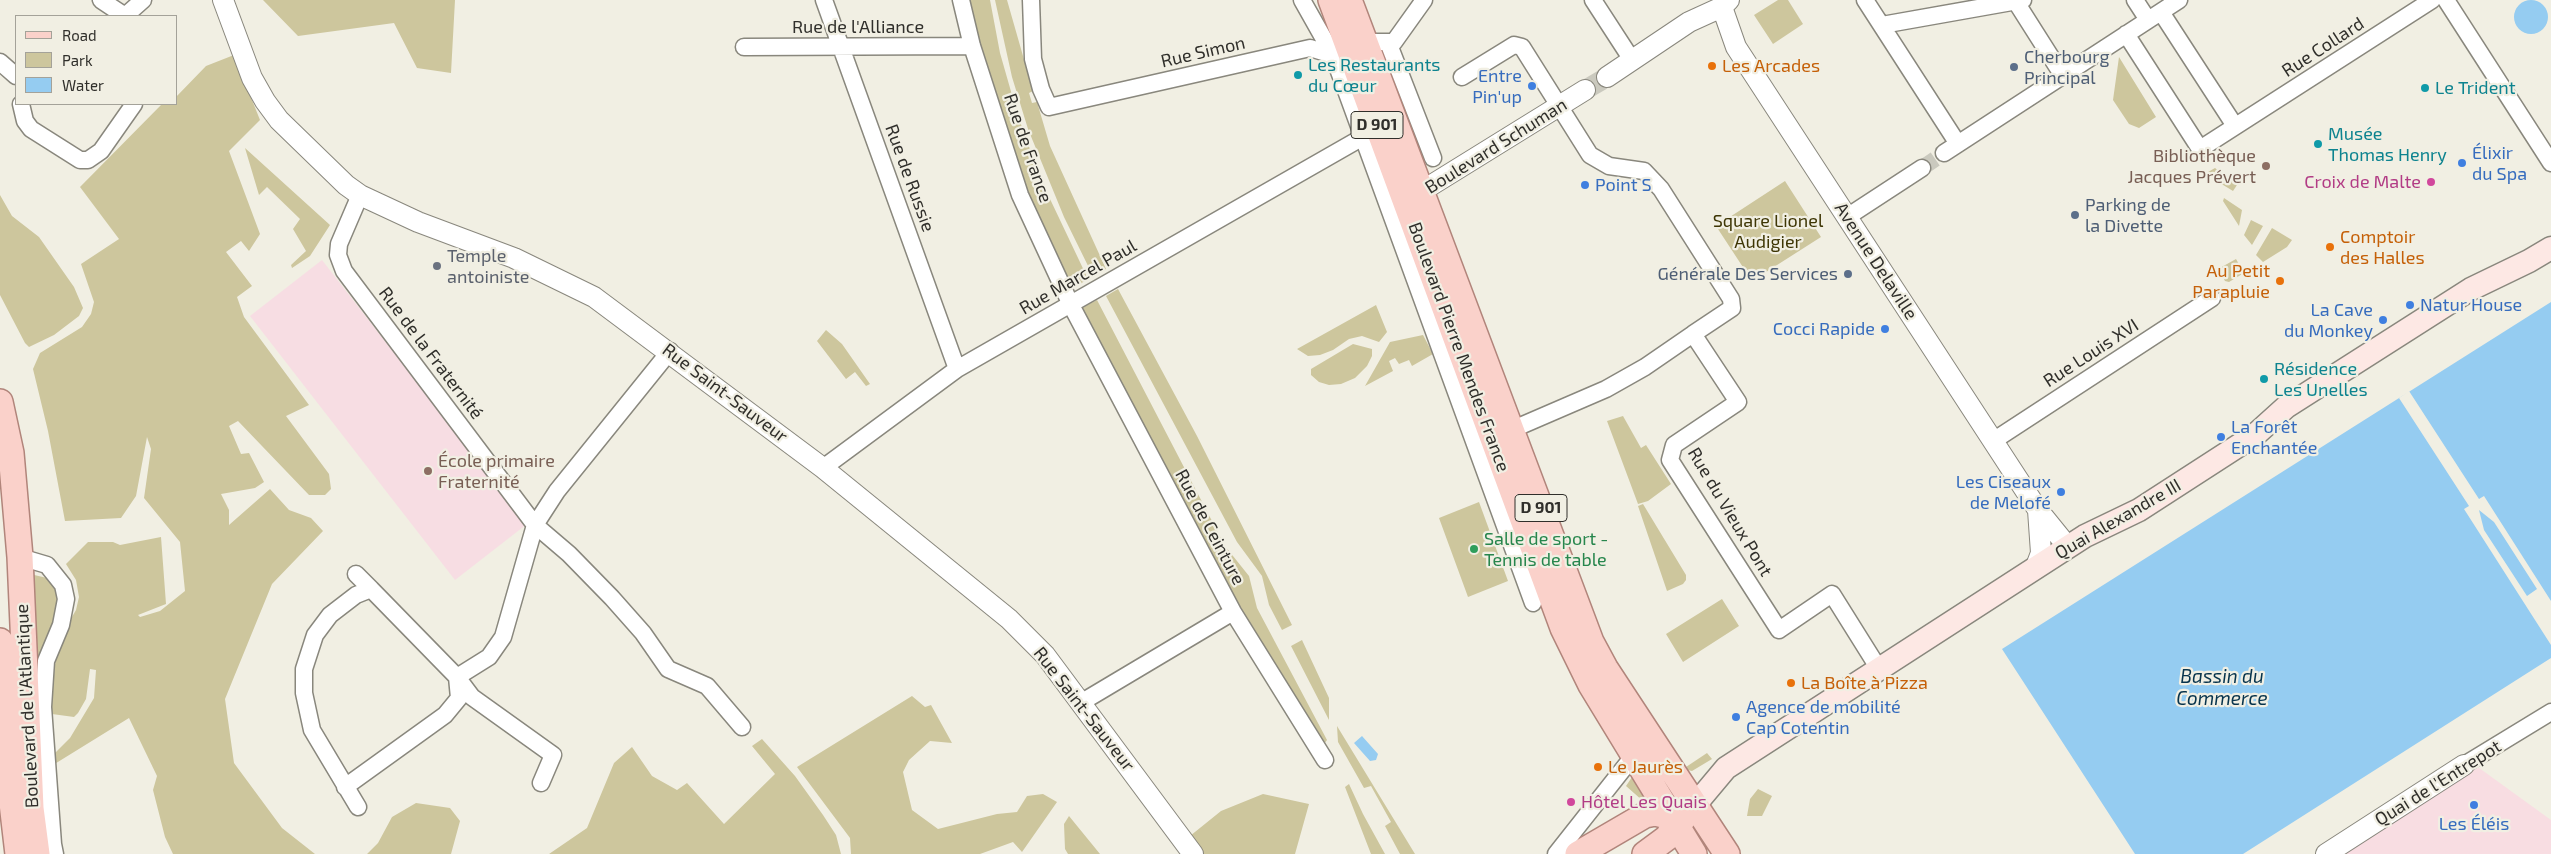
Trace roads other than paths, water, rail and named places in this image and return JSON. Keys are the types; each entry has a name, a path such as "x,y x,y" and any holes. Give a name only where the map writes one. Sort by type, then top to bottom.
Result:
{"main road":[{"name":"Boulevard Pierre Mendes France","path":"1331,0 1359,47"},
{"name":"Boulevard Pierre Mendes France","path":"1349,0 1359,47 1405,201 1563,628 1591,685 1635,754 1673,819"},
{"name":"Boulevard Pierre Mendes France","path":"1405,201 1511,430 1598,655 1694,806"},
{"name":"Quai Alexandre III","path":"1694,806 1726,768 2068,547 2092,532 2147,504 2255,435 2286,407 2471,289 2529,261 2551,248"},
{"name":"Boulevard de l'Atlantique","path":"0,402 11,453 20,557 31,808 37,854"},
{"name":"Boulevard de l'Atlantique","path":"0,641 12,803 18,854"},
{"path":"1673,819 1694,806"},
{"name":"D 901","path":"1694,806 1726,852"},
{"path":"1578,854 1645,815 1655,813 1686,821 1698,828 1726,852"},
{"path":"1649,852 1668,837 1672,829 1673,819"},
{"name":"D 901","path":"1673,819 1693,852"},
{"path":"1649,852 1677,843 1688,847 1693,852"}],"street":[{"path":"101,0 124,15"},
{"path":"126,15 143,0"},
{"name":"Rue Saint-Sauveur","path":"223,0 252,78 265,101 279,120 306,147 360,195 418,222 514,258 594,297 670,351 823,468 1009,619 1046,655 1193,854"},
{"name":"Rue de Russie","path":"824,0 957,370"},
{"name":"Rue de France","path":"961,0 972,46 1020,194 1071,305"},
{"name":"Rue Simon","path":"1031,0 1033,58 1041,89 1049,107 1310,48 1359,47"},
{"name":"Boulevard Pierre Mendes France","path":"1302,0 1359,47 1363,137 1405,201 1533,604"},
{"path":"1424,0 1398,39 1359,47 1433,158"},
{"path":"1593,0 1632,60"},
{"path":"1865,0 1958,144"},
{"path":"2135,0 2154,16 2235,126"},
{"path":"1944,153 2179,0"},
{"name":"Rue Collard","path":"2126,34 2200,149 2432,0"},
{"path":"2446,0 2551,163"},
{"path":"1882,25 2019,1 2063,76"},
{"path":"1607,77 1689,22 1725,4"},
{"name":"Avenue Delaville","path":"1725,4 1736,47 2038,510 2068,547"},
{"path":"1462,77 1514,45 1522,47 1590,155 1609,166 1638,169 1650,175 1731,299 1732,308 1644,367 1606,389 1511,430"},
{"name":"Rue de l'Alliance","path":"744,47 972,46"},
{"path":"0,62 15,75"},
{"name":"Boulevard Schuman","path":"1405,201 1585,90"},
{"path":"21,105 25,121 30,129 80,160 88,160 101,151 133,105"},
{"name":"Rue Marcel Paul","path":"823,468 957,370 1363,137"},
{"path":"1847,217 1922,168"},
{"name":"Rue de la Fraternité","path":"360,195 339,244 338,255 344,271 535,525 569,554 612,598 644,633 668,669 707,686 742,727"},
{"name":"Rue Louis XVI","path":"1993,441 2212,298"},
{"name":"Rue de Ceinture","path":"1071,305 1232,612 1325,760"},
{"name":"Rue du Vieux Pont","path":"1693,334 1738,402 1674,445 1670,460 1779,630 1832,594 1879,669"},
{"path":"457,677 489,657 503,637 535,525 557,490 670,351"},
{"name":"Avenue Delaville","path":"2035,569 2041,553 2038,510"},
{"name":"Boulevard de l'Atlantique","path":"20,557 47,565 63,585 66,598 61,625 46,661 43,707 52,844 55,854"},
{"path":"356,574 457,677 472,698 553,755 541,784"},
{"path":"358,807 312,730 304,693 304,670 316,635 330,615 356,595 371,589"},
{"path":"1082,702 1232,612"},
{"path":"345,787 445,715 459,698 457,677"},
{"name":"Quai de l'Entrepot","path":"2326,854 2464,765 2551,712"},
{"path":"1556,854 1635,754"}],"water":[{"path":"2531,0 2543,5 2548,17 2543,29 2531,34 2519,29 2514,17 2519,5"},
{"name":"Bassin du Commerce","path":"2551,302 2551,658 2243,854 2135,854 2002,649"},
{"path":"1362,736 1378,754 1376,760 1370,761 1354,743"}],"tunnel":[{"path":"1585,90 1607,77"},
{"path":"1922,168 1944,153"}],"place":[{"name":"Les Arcades","path":"1712,66"},
{"name":"Cherbourg Principal","path":"2014,67"},
{"name":"Les Restaurants du Cœur","path":"1298,75"},
{"name":"Entre Pin'up","path":"1532,86"},
{"name":"Le Trident","path":"2425,88"},
{"name":"Musée Thomas Henry","path":"2318,144"},
{"name":"Élixir du Spa","path":"2462,163"},
{"name":"Bibliothèque Jacques Prévert","path":"2266,166"},
{"name":"Croix de Malte","path":"2431,182"},
{"name":"Point S","path":"1585,185"},
{"name":"Parking de la Divette","path":"2075,215"},
{"name":"Comptoir des Halles","path":"2330,247"},
{"name":"Temple antoiniste","path":"437,266"},
{"name":"Générale Des Services","path":"1848,274"},
{"name":"Au Petit Parapluie","path":"2280,281"},
{"name":"Natur House","path":"2410,305"},
{"name":"La Cave du Monkey","path":"2383,320"},
{"name":"Cocci Rapide","path":"1885,329"},
{"name":"Résidence Les Unelles","path":"2264,379"},
{"name":"La Forêt Enchantée","path":"2221,437"},
{"name":"École primaire Fraternité","path":"428,471"},
{"name":"Les Ciseaux de Melofé","path":"2061,492"},
{"name":"Salle de sport - Tennis de table","path":"1474,549"},
{"name":"La Boîte à Pizza","path":"1791,683"},
{"name":"Agence de mobilité Cap Cotentin","path":"1736,717"},
{"name":"Le Jaurès","path":"1598,767"},
{"name":"Hôtel Les Quais","path":"1571,802"},
{"name":"Les Éléis","path":"2474,805"}],"park label":[{"name":"Square Lionel Audigier","path":"1768,231"}]}
